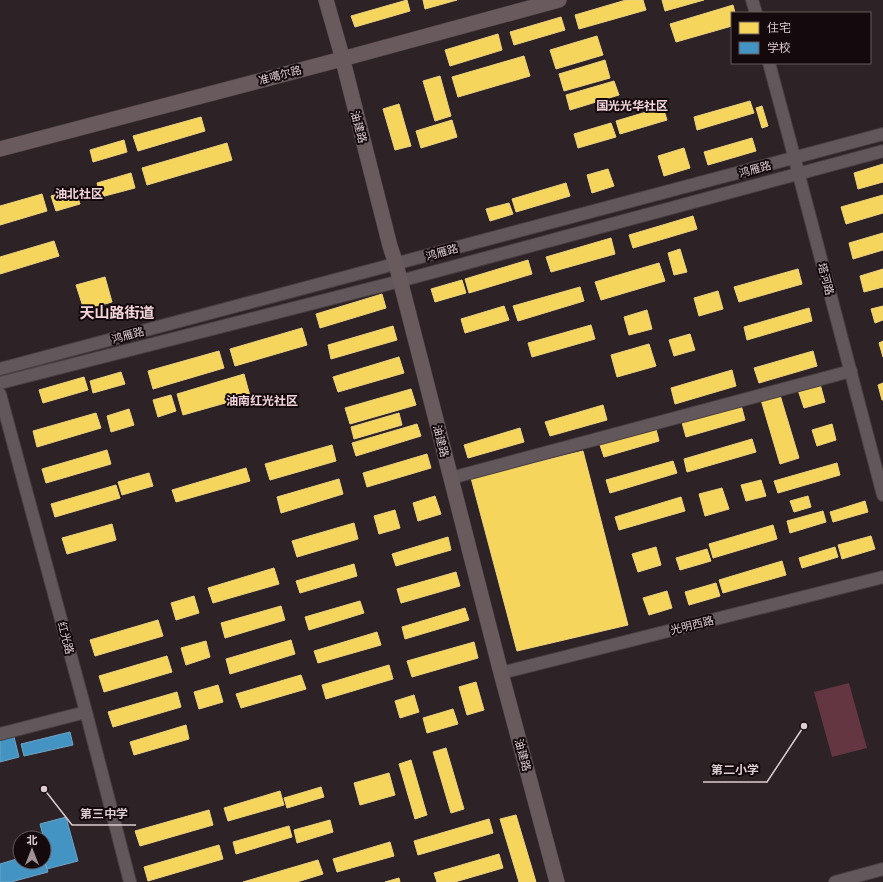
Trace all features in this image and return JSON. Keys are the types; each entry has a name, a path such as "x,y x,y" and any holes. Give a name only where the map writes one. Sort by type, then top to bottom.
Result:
{"main road":[{"name":"油建路","path":"326,0 396,264 501,674 557,882"},
{"name":"准噶尔路","path":"0,149 341,54 521,0"},
{"name":"准噶尔路","path":"0,140 559,0"}],"street":[{"path":"752,0 756,12"},
{"name":"塔河路","path":"769,64 883,494"},
{"name":"鸿雁路","path":"0,369 883,134"},
{"name":"鸿雁路","path":"0,383 400,281 883,151"},
{"path":"450,478 851,371"},
{"name":"红光路","path":"0,394 86,712 130,882"},
{"name":"光明西路","path":"501,674 883,577"},
{"path":"0,734 86,712"},
{"path":"835,882 883,869"}],"shaded area":[{"path":"849,683 867,748 832,757 814,692"}],"building: 住宅":[{"path":"407,0 410,11 355,27 351,16"},
{"path":"423,0 457,0 425,9"},
{"path":"626,0 643,0 646,10 579,29 575,15"},
{"path":"662,0 704,0 665,11"},
{"path":"733,5 735,12 731,12 731,26 676,42 670,24"},
{"path":"561,17 565,30 514,45 510,32"},
{"path":"498,34 502,50 450,66 445,50"},
{"path":"597,36 603,55 556,69 550,50"},
{"path":"524,56 530,76 458,97 452,77"},
{"path":"605,60 610,78 564,91 559,74"},
{"path":"440,76 451,116 435,121 423,81"},
{"path":"614,81 619,95 570,110 566,95"},
{"path":"750,101 754,113 697,130 694,117"},
{"path":"399,104 411,146 395,150 383,109"},
{"path":"762,106 768,126 762,128 756,108"},
{"path":"663,107 667,120 620,134 616,121"},
{"path":"201,117 205,131 138,151 133,136"},
{"path":"452,120 457,137 421,148 416,131"},
{"path":"611,123 616,137 578,148 574,134"},
{"path":"752,138 756,151 708,165 704,152"},
{"path":"124,140 127,152 93,162 90,150"},
{"path":"227,143 232,160 147,185 142,168"},
{"path":"684,148 690,168 664,176 658,156"},
{"path":"883,164 883,182 858,189 854,173"},
{"path":"608,169 614,186 592,193 587,175"},
{"path":"131,173 135,188 101,197 97,183"},
{"path":"566,183 570,196 516,212 512,199"},
{"path":"75,189 80,204 56,211 51,196"},
{"path":"42,194 47,211 0,225 0,206"},
{"path":"883,195 883,213 846,224 841,207"},
{"path":"509,203 513,214 490,221 486,209"},
{"path":"693,216 697,229 633,248 629,235"},
{"path":"883,233 883,250 853,259 849,243"},
{"path":"611,238 615,254 551,272 546,257"},
{"path":"54,241 59,256 0,274 0,257"},
{"path":"680,249 687,272 674,275 668,253"},
{"path":"528,260 532,274 469,293 465,279"},
{"path":"659,263 665,281 601,300 595,282"},
{"path":"798,269 802,284 739,302 734,287"},
{"path":"883,269 883,287 864,292 860,276"},
{"path":"105,277 112,302 84,310 76,285"},
{"path":"462,280 466,293 435,302 431,289"},
{"path":"580,287 584,301 518,321 513,306"},
{"path":"718,291 723,309 699,316 694,298"},
{"path":"382,294 386,308 320,328 316,314"},
{"path":"504,306 509,320 465,333 461,319"},
{"path":"883,306 883,320 875,323 871,309"},
{"path":"809,308 812,321 747,340 744,327"},
{"path":"647,310 652,329 629,335 624,317"},
{"path":"591,325 595,339 532,357 528,343"},
{"path":"393,326 397,340 331,359 328,345"},
{"path":"302,328 307,345 235,366 230,349"},
{"path":"690,334 695,350 674,356 669,340"},
{"path":"883,341 883,357 879,343"},
{"path":"649,344 656,366 617,377 611,355"},
{"path":"219,351 224,368 153,389 148,371"},
{"path":"813,351 817,366 759,383 754,368"},
{"path":"399,357 404,373 338,392 333,377"},
{"path":"732,370 736,386 675,404 671,388"},
{"path":"121,372 125,384 93,393 90,381"},
{"path":"244,374 250,396 183,415 177,394"},
{"path":"84,377 88,390 43,403 39,390"},
{"path":"883,383 883,400 882,400 878,385"},
{"path":"820,384 825,402 804,408 798,390"},
{"path":"411,389 416,405 350,424 345,408"},
{"path":"171,395 176,411 158,417 153,400"},
{"path":"780,395 799,458 780,464 761,400"},
{"path":"740,401 745,420 686,437 681,419"},
{"path":"603,405 607,420 550,436 545,422"},
{"path":"129,409 134,425 111,432 107,416"},
{"path":"96,413 101,428 37,447 33,431"},
{"path":"399,413 402,425 354,439 351,427"},
{"path":"417,424 421,436 356,456 352,443"},
{"path":"832,424 836,440 817,446 812,430"},
{"path":"520,428 524,442 468,458 464,445"},
{"path":"656,429 659,441 604,457 600,445"},
{"path":"752,439 756,452 687,472 684,459"},
{"path":"332,445 336,461 270,480 265,464"},
{"path":"107,450 111,464 46,483 42,469"},
{"path":"583,451 628,625 517,651 471,478"},
{"path":"427,454 431,468 367,487 363,473"},
{"path":"673,461 677,473 610,493 606,480"},
{"path":"837,463 840,475 778,493 774,481"},
{"path":"246,468 250,481 176,502 172,490"},
{"path":"149,473 153,486 122,495 118,482"},
{"path":"339,479 343,494 281,513 277,497"},
{"path":"761,480 766,496 746,501 741,485"},
{"path":"116,485 120,498 55,517 51,504"},
{"path":"722,488 729,509 705,516 699,494"},
{"path":"435,496 441,514 418,521 413,503"},
{"path":"808,496 811,507 794,512 790,501"},
{"path":"681,497 685,511 619,530 615,517"},
{"path":"865,501 868,512 833,522 830,512"},
{"path":"395,510 400,528 379,534 374,516"},
{"path":"823,511 826,522 790,533 787,521"},
{"path":"354,523 358,539 297,557 292,541"},
{"path":"112,524 116,540 67,554 62,538"},
{"path":"773,525 777,539 713,558 709,544"},
{"path":"871,536 875,549 842,559 838,545"},
{"path":"448,537 451,550 396,566 392,554"},
{"path":"656,547 661,565 638,572 632,554"},
{"path":"835,547 838,557 802,568 799,558"},
{"path":"707,549 711,561 680,570 676,558"},
{"path":"782,561 786,575 723,593 719,580"},
{"path":"354,564 357,576 300,593 296,581"},
{"path":"274,568 279,584 213,603 208,588"},
{"path":"456,572 460,586 401,603 397,589"},
{"path":"716,583 720,596 689,605 685,592"},
{"path":"667,591 672,608 649,615 643,598"},
{"path":"194,596 199,613 176,620 171,603"},
{"path":"360,601 364,613 309,630 305,617"},
{"path":"281,606 285,620 225,638 221,623"},
{"path":"465,608 469,620 405,639 402,627"},
{"path":"158,620 163,636 95,656 90,640"},
{"path":"377,632 381,645 318,663 314,651"},
{"path":"291,640 295,654 230,674 226,659"},
{"path":"206,641 210,657 186,665 181,648"},
{"path":"474,642 478,658 412,677 407,661"},
{"path":"167,656 172,672 104,692 99,676"},
{"path":"389,665 393,679 326,699 322,685"},
{"path":"301,675 306,689 241,708 236,694"},
{"path":"476,682 484,710 467,715 459,687"},
{"path":"218,685 223,702 199,709 194,692"},
{"path":"177,692 181,707 113,727 108,712"},
{"path":"414,695 419,712 400,718 395,701"},
{"path":"453,709 458,724 427,733 423,718"},
{"path":"186,725 189,739 134,755 130,742"},
{"path":"446,748 464,809 451,813 433,752"},
{"path":"411,760 427,815 415,819 399,764"},
{"path":"389,773 395,795 360,805 354,783"},
{"path":"321,787 324,797 287,808 284,798"},
{"path":"280,791 284,805 228,821 224,808"},
{"path":"209,810 213,825 140,846 135,831"},
{"path":"516,815 536,882 519,882 500,819"},
{"path":"489,819 493,833 418,855 414,841"},
{"path":"330,820 333,832 297,843 294,830"},
{"path":"289,826 292,837 236,854 233,842"},
{"path":"390,842 394,856 337,872 333,859"},
{"path":"219,845 223,859 148,881 144,867"},
{"path":"499,854 503,868 455,882 437,882 434,873"},
{"path":"318,860 323,874 297,882 243,882"},
{"path":"399,878 400,882 385,882"}],"building: 学校":[{"path":"70,732 73,745 24,756 21,744"},
{"path":"14,737 19,757 0,762 0,740"},
{"path":"66,817 78,861 52,868 52,830 42,830 40,824"},
{"path":"12,860 12,870 47,870 48,872 11,882 0,882 0,864"}],"place":[{"name":"第二小学","path":"804,726"},
{"name":"第三中学","path":"44,789"}],"district":[{"name":"国光光华社区","path":"632,106"},
{"name":"油北社区","path":"79,194"},
{"name":"天山路街道","path":"117,313"},
{"name":"油南红光社区","path":"262,401"}]}
